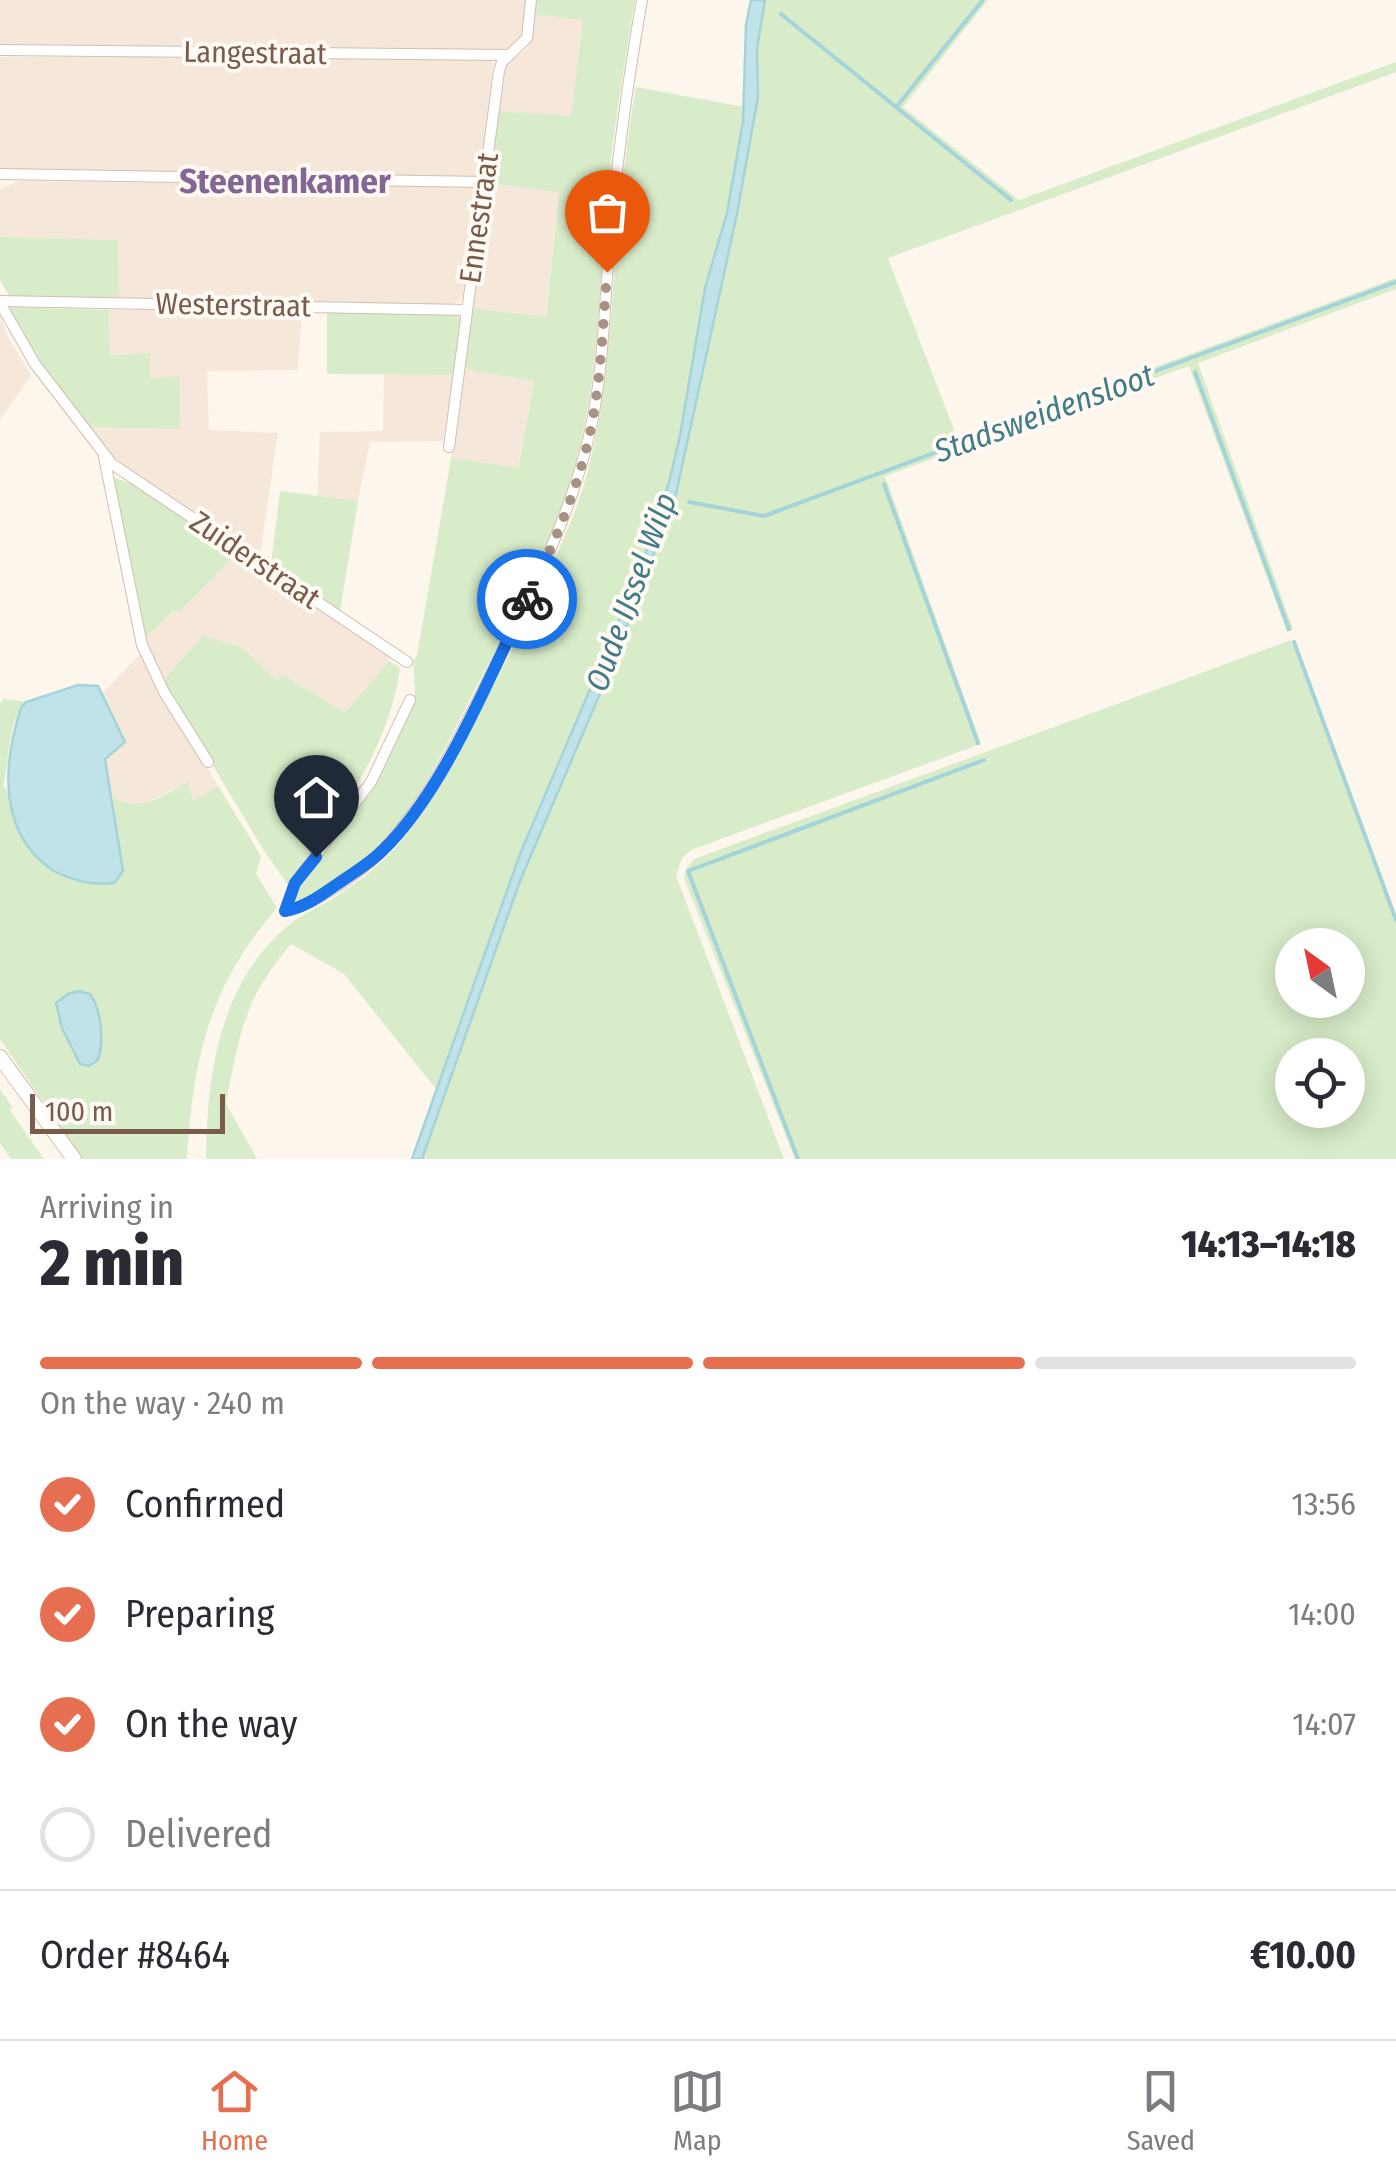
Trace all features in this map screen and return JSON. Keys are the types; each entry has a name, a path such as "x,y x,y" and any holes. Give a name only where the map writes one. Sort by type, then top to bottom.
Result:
{"main road":[{"path":"0,1057 74,1159"}],"street":[{"name":"Ennestraat","path":"450,447 499,71 526,38 531,0"},
{"path":"410,700 371,782 295,883 285,911 319,897 370,861 412,814 463,730 560,528 578,481 596,394 616,170 642,0"},
{"name":"Langestraat","path":"0,50 510,55"},
{"path":"0,174 484,182"},
{"name":"Westerstraat","path":"0,302 467,310"},
{"name":"Zuiderstraat","path":"0,302 24,348 104,457 407,662"},
{"name":"Zuiderstraat","path":"104,457 142,645 164,692 208,762"}],"shaded area":[{"path":"0,0 526,0 523,37 510,49 466,50 4,44 0,43"},
{"path":"532,14 583,19 571,117 498,111 506,64 528,48"},
{"path":"489,56 493,64 482,172 472,180 4,171 0,165 0,57"},
{"path":"19,181 474,187 479,197 464,298 452,305 119,301 117,240 0,237 0,189"},
{"path":"489,183 559,191 545,318 470,308"},
{"path":"109,310 302,310 298,370 207,371 209,430 278,433 260,556 107,454 85,427 180,428 150,379 150,353 110,355"},
{"path":"0,316 31,375 0,420"},
{"path":"463,369 534,381 517,469 451,458"},
{"path":"384,375 454,375 443,441 370,442 358,501 317,497 320,432 383,431"},
{"path":"239,551 390,656 345,714 284,676 277,681 240,647 163,680 143,640 176,610 180,612"},
{"path":"141,653 218,786 193,801 188,783 143,804 127,806 113,798 105,759 124,742 102,694"}],"green space":[{"path":"534,0 635,0 611,162 593,376 575,464 551,534 521,601 416,799 359,868 329,889 299,901 293,897 295,888 373,785 415,693 413,661 417,656 451,458 518,468 534,381 463,369 470,308 546,317 559,192 489,183 498,111 571,116 583,20 532,14"},
{"path":"765,0 988,0 903,107 1019,200 1396,62 1396,72 888,258 958,440 1396,278 1396,289 1198,363 1293,629 1287,632 1189,366 885,476 981,744 691,850 682,858 676,876 784,1159 422,1159 520,881 613,663 676,494 737,214 758,97 757,49"},
{"path":"636,87 744,107 727,213 705,288 669,482 645,555 520,854 436,1089 344,974 291,944 253,1001 240,1037 226,1103 257,1159 206,1159 214,1063 232,1002 247,974 265,948 289,925 368,874 416,821 505,663 569,526 599,418"},
{"path":"0,237 118,240 119,301 11,299 0,280"},
{"path":"7,307 109,310 110,355 150,353 150,379 179,376 180,429 85,427 40,367"},
{"path":"327,311 457,313 463,323 454,375 327,374"},
{"path":"111,477 139,486 239,551 180,612 175,610 143,640"},
{"path":"280,491 358,501 340,611 271,564"},
{"path":"203,636 241,647 277,681 283,675 345,713 389,661 400,668 394,699 372,756 342,809 288,885 162,681"},
{"path":"1291,640 1396,923 1396,1159 795,1159 684,878 694,859"},
{"path":"3,699 26,702 12,730 3,785 64,876 104,884 123,871 113,798 142,803 188,782 193,801 218,786 261,856 256,874 277,908 235,966 209,1025 194,1088 187,1159 82,1159 0,1039","holes":["95,1001 102,1048 73,1053 62,1028"]},
{"path":"0,1089 13,1108 9,1109 44,1159 11,1159 0,1143"}],"water":[{"name":"Oude IJssel Wilp","path":"751,0 765,0 757,49 758,97 737,214 676,494 613,663 520,881 422,1159 412,1159 520,854 645,555 669,482 705,288 727,213 743,121 746,25"},
{"path":"78,685 98,686 125,742 105,759 123,871 114,883 83,881 54,871 23,839 10,799 10,754 21,708 26,702"},
{"path":"79,991 90,994 101,1026 98,1060 89,1066 80,1064 62,1028 56,1003"}],"waterway":[{"path":"897,106 982,1"},
{"path":"781,14 1011,200"},
{"name":"Stadsweidensloot","path":"689,502 764,516 1396,282"},
{"path":"1195,372 1289,629"},
{"path":"884,484 978,743"},
{"path":"1294,642 1396,920"},
{"path":"798,1159 688,871 984,760"}],"way so far":[{"path":"527,599 578,481 590,433 607,272"}],"district":[{"name":"Steenenkamer","path":"285,181"}],"route":[{"path":"316,857 295,883 285,911 319,897 394,839 446,762 527,599"}]}
